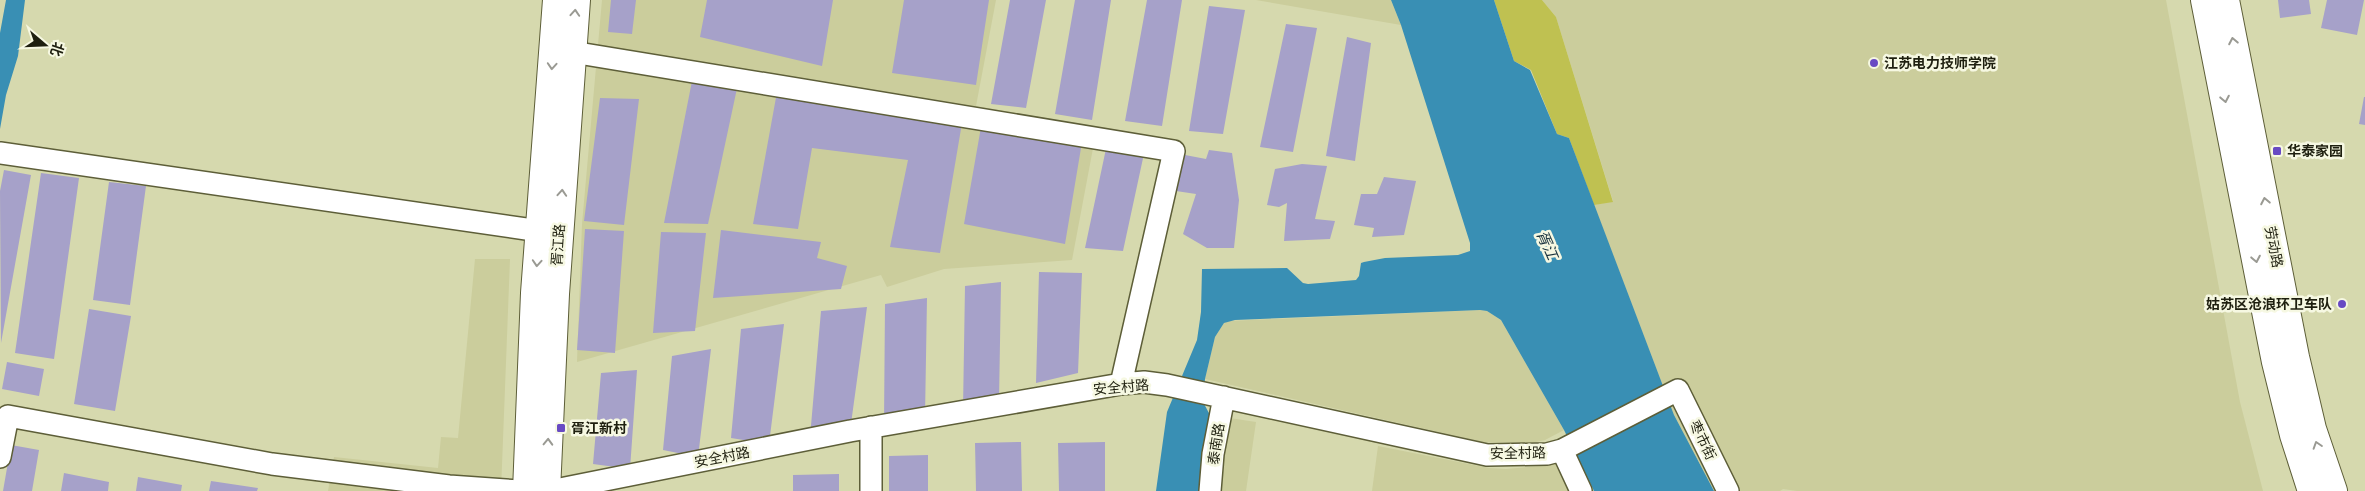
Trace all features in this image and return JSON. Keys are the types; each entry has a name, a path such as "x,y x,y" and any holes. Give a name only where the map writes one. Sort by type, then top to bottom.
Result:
{"main road":[{"name":"胥江路","path":"527,491 530,386 556,0"},
{"name":"胥江路","path":"548,491 553,321 576,0"},
{"name":"劳动路","path":"2206,0 2276,362 2294,435 2312,491"},
{"name":"劳动路","path":"2225,0 2295,357 2312,429 2333,491"}],"street":[{"path":"572,52 1174,151 1121,384"},
{"path":"6,154 540,231"},
{"name":"安全村路","path":"548,491 871,427 1121,384 1144,382 1167,385 1486,454 1547,454 1565,448 1674,392"},
{"name":"枣市街","path":"1674,392 1728,491"},
{"name":"泰南路","path":"1210,491 1216,395"},
{"path":"0,457 8,416 272,464 449,486 520,491"},
{"path":"871,427 871,491"},
{"path":"1565,448 1581,491"}],"shaded area":[{"path":"602,0 996,0 976,106 1097,127 1072,260 944,269 887,287 881,275 577,362 582,224"},
{"path":"1256,0 1391,0 1401,25"},
{"path":"1494,0 1542,0 1556,17 1613,202 1594,205 1569,138 1557,134 1531,70 1514,61"},
{"path":"1542,0 2166,0 2240,402 2263,491 1797,491 1783,489 1780,491 1714,491 1674,415 1594,205 1613,201 1556,17"},
{"path":"475,259 510,259 501,491 328,491 334,457 438,468 441,437 458,438"},
{"path":"1487,311 1501,320 1564,430 1545,440 1531,443 1483,442 1205,379 1215,337 1224,323 1229,321"},
{"path":"1210,415 1256,422 1246,491 1202,491"},
{"path":"1378,446 1489,468 1506,469 1540,466 1576,455 1594,491 1372,491"}],"water":[{"path":"6,0 25,0 18,56 6,95 0,129 0,33"},
{"name":"胥江","path":"1391,0 1494,0 1514,61 1530,70 1557,134 1569,138 1674,415 1714,491 1594,491 1564,430 1501,320 1487,311 1480,310 1235,320 1224,323 1215,337 1205,379 1203,402 1210,415 1202,491 1156,491 1167,412 1197,340 1201,312 1202,269 1287,268 1303,283 1308,284 1356,280 1359,276 1361,263 1364,262 1385,258 1458,255 1470,251 1470,243 1401,25"}],"building":[{"path":"611,0 636,0 632,34 608,32"},
{"path":"707,0 833,0 822,66 700,37"},
{"path":"904,0 989,0 976,85 892,73"},
{"path":"1010,0 1046,0 1026,108 991,104"},
{"path":"1075,0 1111,0 1092,120 1055,114"},
{"path":"1147,0 1182,0 1162,126 1125,121"},
{"path":"2278,0 2309,0 2311,14 2280,18"},
{"path":"2327,0 2364,0 2357,35 2321,28"},
{"path":"1209,6 1245,10 1223,134 1189,131"},
{"path":"1286,24 1317,28 1293,152 1260,147"},
{"path":"1347,37 1371,43 1355,161 1326,156"},
{"path":"693,76 739,79 708,224 664,223"},
{"path":"777,92 962,123 940,253 890,247 908,160 812,148 798,229 753,224"},
{"path":"2365,97 2365,125 2359,124"},
{"path":"600,98 639,99 624,225 584,221"},
{"path":"981,127 1082,142 1065,244 964,224"},
{"path":"1107,144 1145,149 1123,251 1085,248"},
{"path":"1209,150 1232,153 1239,200 1234,248 1207,248 1183,234 1196,194 1176,191 1185,155 1206,159"},
{"path":"1302,164 1327,166 1315,219 1335,221 1330,239 1284,241 1287,203 1279,207 1267,205 1275,169"},
{"path":"4,170 31,175 1,343 0,191"},
{"path":"41,173 79,178 54,359 15,353"},
{"path":"1384,177 1416,181 1404,235 1372,237 1374,228 1354,225 1361,194 1377,194"},
{"path":"109,182 146,186 130,305 93,300"},
{"path":"585,229 624,231 615,353 577,350"},
{"path":"721,230 821,242 817,258 847,266 841,289 713,298"},
{"path":"661,232 706,233 695,331 653,333"},
{"path":"1039,272 1082,273 1078,373 1036,383"},
{"path":"1001,282 999,402 963,409 965,286"},
{"path":"927,298 925,416 884,423 885,304"},
{"path":"867,307 850,431 810,437 821,311"},
{"path":"89,309 131,316 115,411 74,404"},
{"path":"784,324 769,444 731,438 741,329"},
{"path":"711,349 698,457 663,450 672,356"},
{"path":"7,362 44,369 39,396 2,389"},
{"path":"637,370 630,469 593,464 601,373"},
{"path":"1021,442 1022,491 976,491 975,443"},
{"path":"1105,442 1105,491 1059,491 1058,443"},
{"path":"11,445 39,450 32,491 3,491"},
{"path":"928,455 928,491 889,491 889,456"},
{"path":"64,473 109,482 108,491 61,491"},
{"path":"839,474 839,491 793,491 793,475"},
{"path":"138,477 182,485 181,491 136,491"},
{"path":"211,481 258,488 257,491 209,491"}],"place":[{"name":"江苏电力技师学院","path":"1874,63"},
{"name":"华泰家园","path":"2277,151"},
{"name":"姑苏区沧浪环卫车队","path":"2342,304"},
{"name":"胥江新村","path":"561,428"}]}
